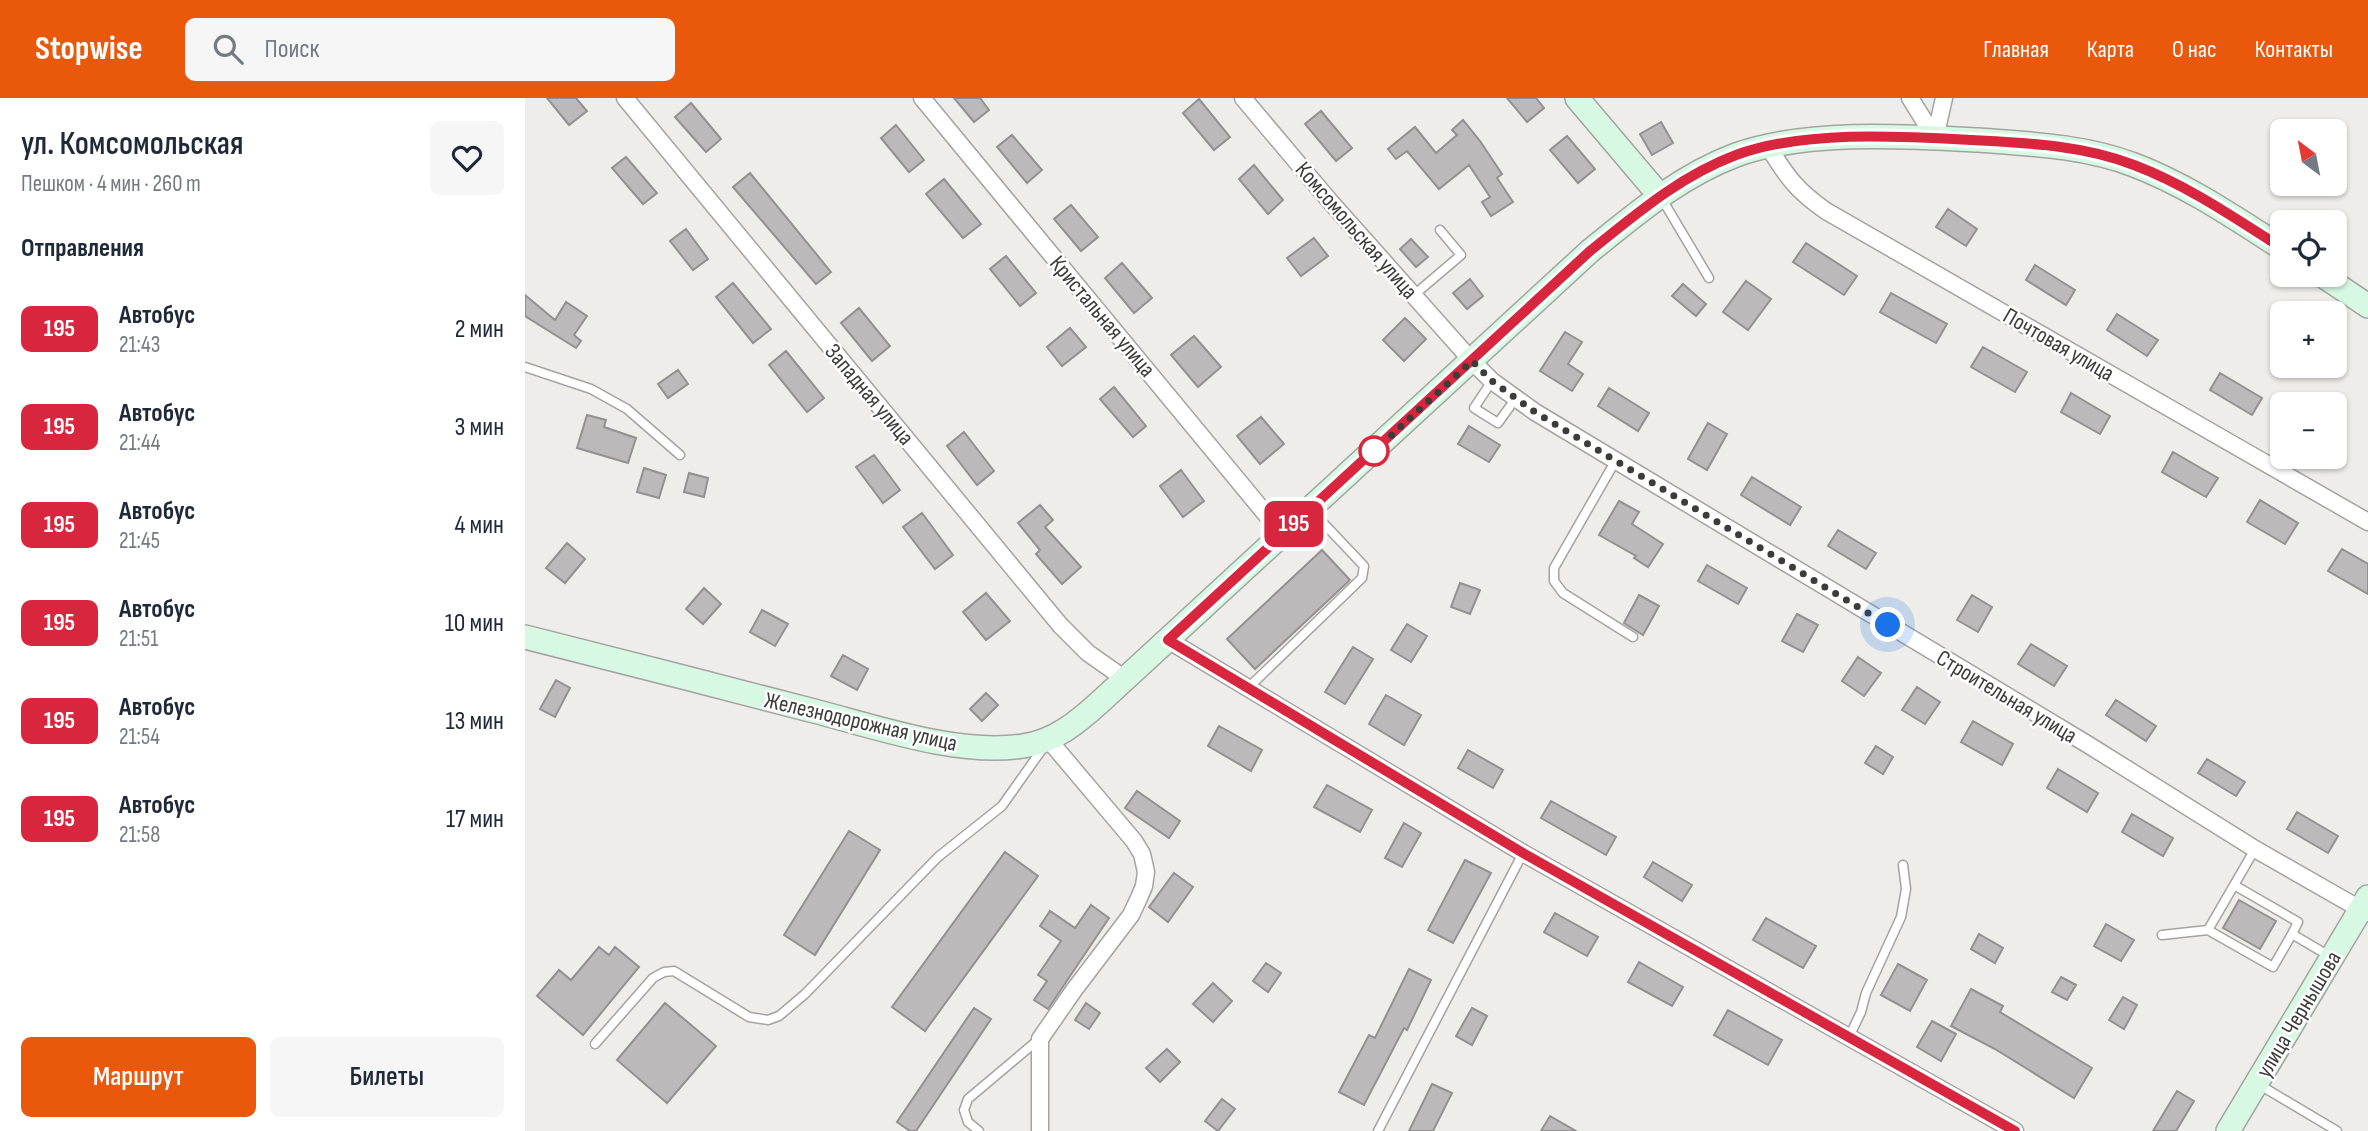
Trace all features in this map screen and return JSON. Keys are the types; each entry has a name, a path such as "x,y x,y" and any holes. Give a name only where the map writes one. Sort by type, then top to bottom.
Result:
{"main road":[{"path":"1577,98 1660,195"},
{"name":"Железнодорожная улица","path":"525,637 897,732 957,744 1000,748 1025,746 1048,739 1079,721 1590,251 1660,195 1735,155 1801,141 1856,138 1935,138 2045,145 2107,156 2134,165 2178,186 2270,241"},
{"path":"2340,287 2368,306"},
{"name":"улица Чернышова","path":"2228,1131 2365,907"}],"street":[{"name":"Кристальная улица","path":"922,98 1283,535"},
{"name":"Комсомольская улица","path":"1243,98 1328,199 1472,361"},
{"path":"1910,98 1935,138"},
{"path":"1935,138 1944,98"},
{"name":"Западная улица","path":"630,100 1060,625 1087,653 1125,679"},
{"name":"Почтовая улица","path":"1768,146 1789,180 1803,195 1826,211 2368,522"},
{"name":"Строительная улица","path":"1472,361 1492,381 1535,412 2075,737 2255,849 2365,907"},
{"path":"1168,640 1523,853 2015,1131"},
{"path":"1040,1131 1040,1039 1073,989 1131,915 1144,887 1146,872 1142,854 1134,841 1048,739"}],"lane":[{"path":"1660,195 1709,278"},
{"path":"1414,295 1461,255 1440,230"},
{"path":"525,367 591,389 627,409 680,455"},
{"path":"1492,381 1474,408 1498,423 1516,398"},
{"path":"1616,460 1554,568 1554,581 1563,593 1633,638"},
{"path":"1247,689 1362,578 1364,566 1310,509"},
{"path":"595,1044 653,978 664,972 674,971 686,977 749,1017 768,1020 779,1016 805,994 938,858 1002,806 1048,739"},
{"path":"2208,930 2255,849"},
{"path":"1378,1131 1523,853"},
{"path":"1849,1037 1901,917 1906,889 1903,865"},
{"path":"2162,935 2208,930 2273,967 2298,922 2234,886"},
{"path":"2292,934 2332,957"},
{"path":"979,1131 968,1122 964,1110 968,1099 1040,1039"},
{"path":"2257,1083 2337,1131"}],"building":[{"path":"547,98 576,98 587,111 569,125"},
{"path":"954,98 980,98 989,110 974,122"},
{"path":"1507,98 1536,98 1544,108 1527,122"},
{"path":"1199,99 1230,137 1214,150 1183,113"},
{"path":"691,103 721,139 706,152 675,117"},
{"path":"1321,111 1352,148 1336,161 1305,124"},
{"path":"1463,120 1502,174 1497,178 1513,202 1491,216 1482,202 1490,197 1469,165 1439,189 1407,151 1396,159 1388,149 1415,127 1436,153 1457,135 1452,130"},
{"path":"1661,122 1673,143 1652,155 1640,134"},
{"path":"896,125 924,160 909,172 881,138"},
{"path":"1012,135 1042,170 1027,183 997,147"},
{"path":"1567,136 1595,169 1578,183 1550,150"},
{"path":"626,157 657,193 643,204 612,168"},
{"path":"1254,165 1283,200 1268,214 1239,179"},
{"path":"750,173 831,272 816,284 733,187"},
{"path":"944,179 981,224 963,238 926,194"},
{"path":"1071,205 1098,237 1081,251 1054,219"},
{"path":"1948,209 1977,229 1966,246 1936,227"},
{"path":"686,229 708,259 693,270 670,241"},
{"path":"1314,238 1328,256 1301,276 1287,258"},
{"path":"1411,239 1428,257 1416,267 1400,249"},
{"path":"1806,243 1857,276 1844,295 1793,262"},
{"path":"1006,256 1036,293 1020,306 990,269"},
{"path":"1122,263 1152,298 1134,313 1105,278"},
{"path":"2035,265 2075,290 2066,305 2026,280"},
{"path":"1470,279 1483,296 1467,309 1453,293"},
{"path":"1746,281 1771,299 1748,330 1723,312"},
{"path":"733,283 771,329 753,343 716,297"},
{"path":"1683,284 1706,304 1696,316 1672,296"},
{"path":"1891,293 1947,324 1936,343 1880,312"},
{"path":"525,295 555,320 566,302 587,316 574,335 581,341 576,348 525,316"},
{"path":"859,308 890,346 872,361 841,323"},
{"path":"2117,314 2158,340 2147,356 2107,330"},
{"path":"1405,318 1426,339 1404,361 1383,340"},
{"path":"1070,328 1086,347 1062,366 1047,347"},
{"path":"1565,332 1582,342 1568,364 1583,374 1572,391 1540,371"},
{"path":"1194,336 1221,367 1198,387 1171,355"},
{"path":"1983,347 2027,372 2015,392 1971,367"},
{"path":"786,351 824,398 807,412 769,365"},
{"path":"678,370 688,384 668,398 658,384"},
{"path":"2220,373 2262,398 2252,415 2210,390"},
{"path":"1114,387 1146,426 1133,437 1100,399"},
{"path":"1609,388 1649,413 1638,431 1598,406"},
{"path":"2071,393 2110,416 2100,434 2061,412"},
{"path":"587,415 606,420 604,427 636,438 628,463 577,448"},
{"path":"1261,417 1284,444 1260,464 1237,436"},
{"path":"1708,423 1727,434 1707,470 1688,459"},
{"path":"1469,426 1500,445 1489,462 1458,444"},
{"path":"964,432 994,471 977,485 947,446"},
{"path":"2173,452 2218,478 2206,497 2162,472"},
{"path":"874,455 900,490 883,503 856,467"},
{"path":"644,468 666,475 659,498 637,492"},
{"path":"1181,470 1204,501 1183,517 1160,486"},
{"path":"689,473 708,478 704,497 684,492"},
{"path":"1752,477 1801,507 1790,525 1741,495"},
{"path":"2260,500 2298,523 2285,544 2247,522"},
{"path":"1619,501 1639,512 1632,524 1663,544 1648,567 1634,558 1636,556 1599,535"},
{"path":"1040,505 1053,520 1045,527 1081,567 1062,584 1036,554 1040,550 1018,523"},
{"path":"922,513 953,555 935,569 903,527"},
{"path":"1838,530 1876,553 1866,569 1828,546"},
{"path":"567,543 585,559 565,583 546,568"},
{"path":"2342,549 2368,564 2368,594 2328,571"},
{"path":"1322,550 1350,580 1255,669 1227,639"},
{"path":"1707,565 1747,588 1738,604 1698,581"},
{"path":"1460,583 1480,590 1470,614 1451,607"},
{"path":"704,588 721,604 703,624 686,609"},
{"path":"986,593 1010,621 986,640 963,612"},
{"path":"1639,595 1659,606 1643,635 1624,623"},
{"path":"1972,595 1992,607 1978,632 1957,620"},
{"path":"762,610 788,624 775,646 750,632"},
{"path":"1797,614 1818,625 1803,652 1782,641"},
{"path":"1407,624 1427,636 1411,662 1391,650"},
{"path":"2031,644 2067,666 2054,686 2018,664"},
{"path":"1353,647 1373,659 1345,704 1325,692"},
{"path":"843,655 868,669 857,690 831,676"},
{"path":"1858,657 1881,673 1864,696 1842,681"},
{"path":"556,680 570,688 555,717 540,709"},
{"path":"1917,687 1940,702 1925,724 1902,710"},
{"path":"986,693 998,705 982,721 970,709"},
{"path":"1386,695 1421,715 1404,745 1369,724"},
{"path":"2116,700 2156,726 2146,741 2106,715"},
{"path":"1973,721 2013,744 2002,765 1961,742"},
{"path":"1219,726 1262,750 1251,771 1208,746"},
{"path":"1876,746 1893,757 1883,774 1865,763"},
{"path":"1468,750 1503,770 1493,788 1458,768"},
{"path":"2207,759 2245,782 2236,796 2198,773"},
{"path":"2058,769 2098,793 2087,812 2047,788"},
{"path":"1327,785 1372,810 1360,832 1314,807"},
{"path":"1137,791 1180,821 1169,838 1125,808"},
{"path":"1551,801 1616,837 1606,855 1541,818"},
{"path":"2297,812 2338,836 2328,853 2287,829"},
{"path":"2132,814 2173,838 2163,856 2122,832"},
{"path":"1404,823 1421,833 1402,867 1385,858"},
{"path":"849,831 880,850 815,955 784,935"},
{"path":"1005,852 1038,876 925,1031 892,1007"},
{"path":"1465,860 1491,873 1453,943 1428,930"},
{"path":"1653,862 1692,885 1682,901 1644,877"},
{"path":"1174,873 1193,887 1168,922 1149,907"},
{"path":"2239,900 2276,921 2260,949 2223,928"},
{"path":"1091,905 1109,918 1048,1009 1034,1000 1047,981 1038,975 1061,941 1040,926 1050,911 1075,928"},
{"path":"1555,913 1598,937 1587,956 1544,932"},
{"path":"1766,918 1816,946 1803,968 1753,940"},
{"path":"2106,924 2134,940 2121,961 2094,946"},
{"path":"1979,934 2003,948 1995,963 1971,949"},
{"path":"599,947 609,955 615,947 639,967 583,1035 537,996 559,970 571,980"},
{"path":"1639,962 1683,987 1672,1006 1628,982"},
{"path":"1266,963 1281,973 1268,992 1253,981"},
{"path":"1898,964 1927,980 1910,1011 1881,995"},
{"path":"1409,969 1431,980 1407,1030 1404,1028 1364,1105 1339,1092 1369,1035 1375,1038"},
{"path":"2061,977 2076,985 2067,1000 2052,992"},
{"path":"1213,983 1232,1001 1213,1022 1193,1004"},
{"path":"1971,989 2003,1006 2000,1012 2092,1068 2074,1098 1995,1049 1951,1026"},
{"path":"2123,997 2137,1005 2124,1029 2109,1020"},
{"path":"665,1003 716,1046 667,1103 617,1060"},
{"path":"1086,1003 1100,1013 1089,1029 1075,1020"},
{"path":"974,1008 991,1019 916,1131 910,1131 897,1122"},
{"path":"1472,1008 1487,1016 1472,1045 1456,1036"},
{"path":"1728,1010 1782,1040 1768,1065 1714,1035"},
{"path":"1932,1021 1956,1034 1941,1061 1917,1047"},
{"path":"1167,1049 1180,1062 1160,1082 1146,1068"},
{"path":"1432,1084 1452,1093 1433,1131 1409,1131"},
{"path":"2177,1091 2194,1101 2176,1131 2153,1131"},
{"path":"1222,1099 1235,1109 1218,1131 1205,1121"},
{"path":"1550,1116 1576,1131 1541,1131"}],"bus line":[{"name":"195","path":"2015,1131 1523,853 1168,640 1590,251 1684,179 1735,155 1801,141 1888,137 1996,141 2075,149 2107,156 2158,176 2215,206 2270,240"}],"route":[{"path":"1374,451 1369,456 1472,361 1492,381 1535,412 1888,625"}]}
